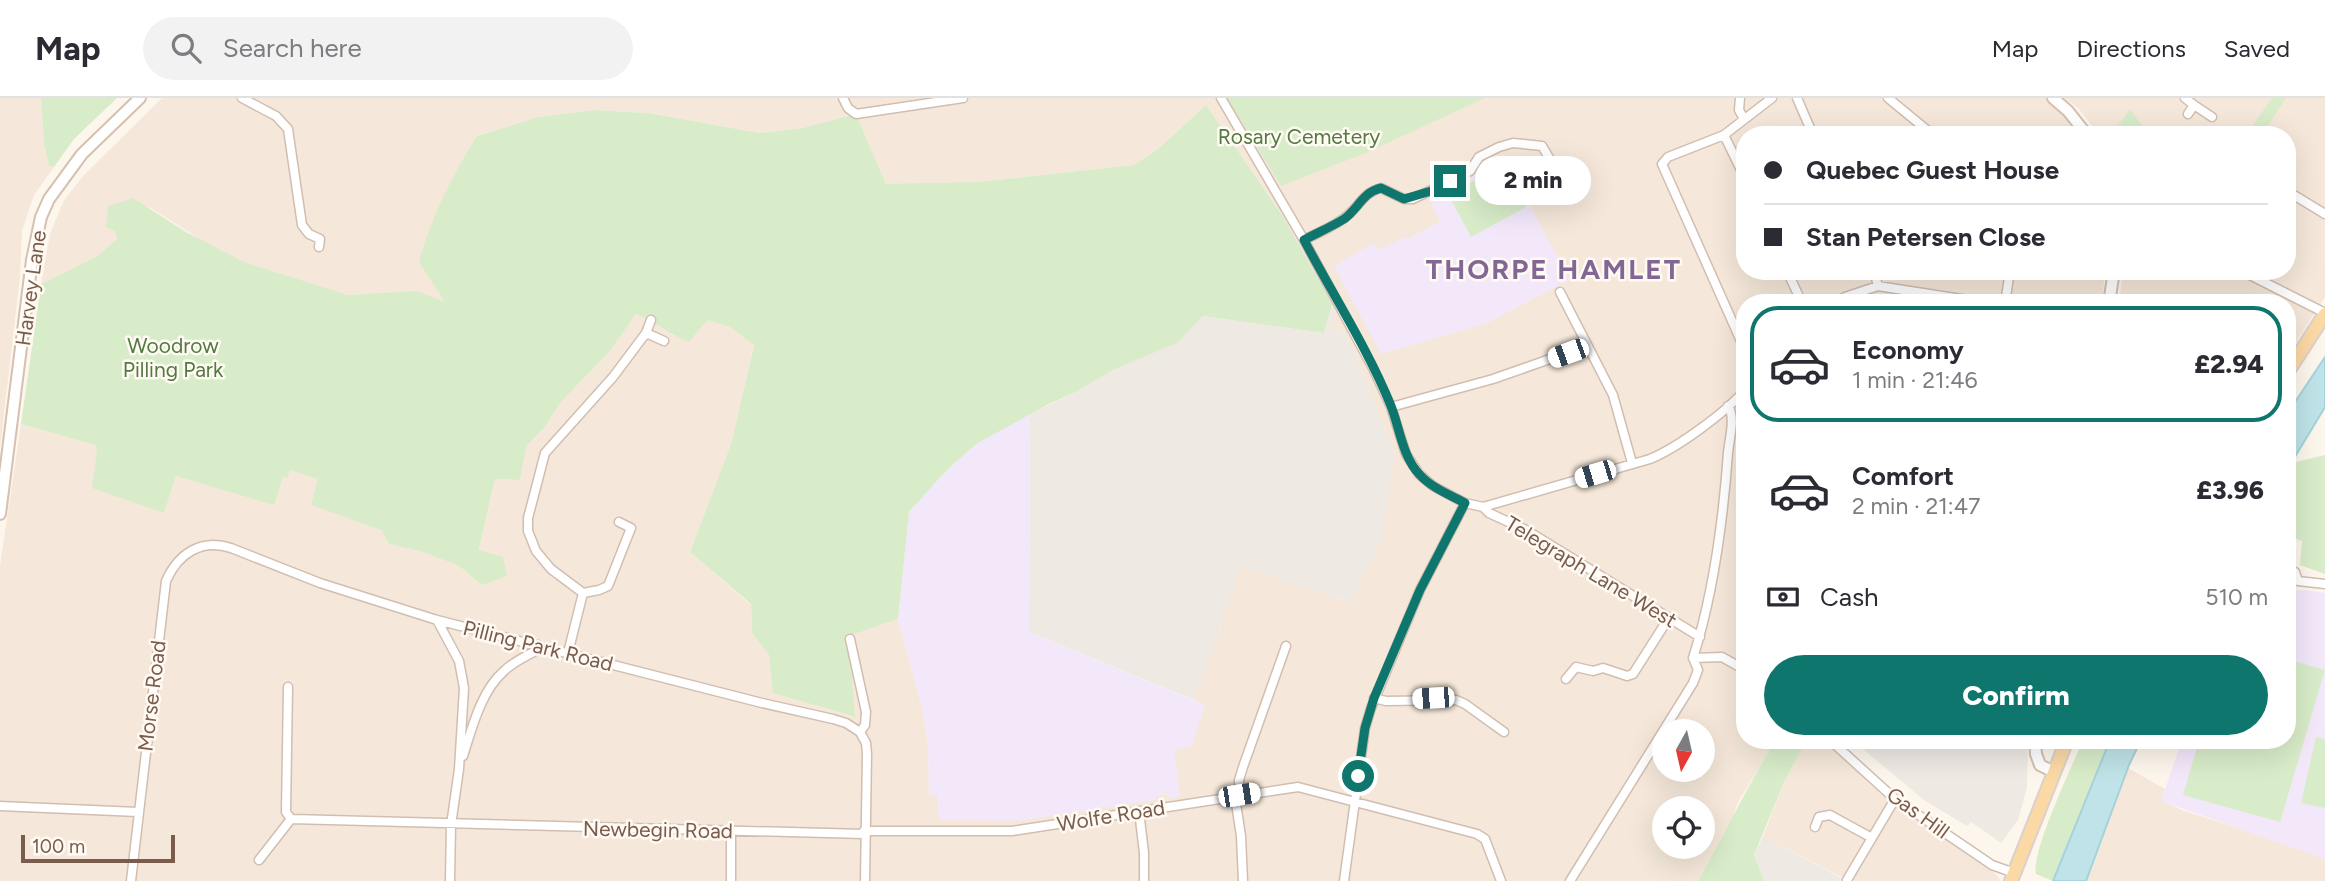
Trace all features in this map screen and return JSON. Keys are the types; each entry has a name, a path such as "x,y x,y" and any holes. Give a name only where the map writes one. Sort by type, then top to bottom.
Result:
{"main road":[{"path":"2296,359 2325,314"},
{"path":"2013,877 2063,749"}],"street":[{"name":"Harvey Lane","path":"0,514 4,465 32,260 41,217 49,199 82,154 140,98"},
{"path":"242,98 276,116 288,129 302,225 320,243 323,229"},
{"path":"843,98 848,108 856,114 963,98"},
{"path":"1221,98 1304,240 1391,407 1406,454 1419,474 1433,486 1465,503 1483,507 1661,454 1736,398"},
{"path":"1740,98 1739,110 1744,119"},
{"path":"1736,331 1662,164 1668,158 1724,135 1772,98"},
{"path":"1797,98 1809,126"},
{"path":"1888,98 1922,126"},
{"path":"2053,98 2080,126"},
{"path":"2185,98 2212,117"},
{"path":"2188,114 2194,105"},
{"path":"1724,135 1736,160"},
{"path":"1304,240 1342,220 1374,189 1381,188 1404,199 1413,198 1470,171 1479,157 1499,147 1513,143 1542,146 1554,166"},
{"path":"2296,196 2325,214"},
{"path":"1876,280 1878,286"},
{"path":"2259,280 2286,294"},
{"path":"1853,294 1878,286 1929,294"},
{"path":"1560,292 1613,395 1632,463"},
{"path":"2296,299 2325,314"},
{"path":"583,593 551,569 536,551 528,531 528,518 545,453 605,387 646,332 651,320"},
{"path":"646,332 664,341"},
{"path":"1391,407 1493,379 1587,346"},
{"path":"1570,881 1693,683 1698,670 1693,658 1700,637 1721,531 1730,428 1731,410 1728,406"},
{"path":"1344,881 1365,728 1374,698 1420,590 1465,503"},
{"name":"Telegraph Lane West","path":"1483,507 1489,513 1526,530 1700,637"},
{"path":"583,593 608,586 631,528 619,522"},
{"name":"Morse Road","path":"131,881 166,581 182,557 208,544 220,544"},
{"name":"Pilling Park Road","path":"220,544 320,583 437,620 833,719 860,732"},
{"path":"2296,575 2298,581 2325,584"},
{"path":"568,653 583,593"},
{"path":"1566,679 1576,667 1593,671 1603,668 1627,677 1633,674 1668,618"},
{"path":"437,620 459,661 464,688 459,769 451,825 450,881"},
{"path":"850,639 866,712 865,725 860,732 867,754 865,881"},
{"path":"459,769 474,722 488,692 501,673 537,650 538,645"},
{"path":"1243,881 1237,796 1239,780 1286,646"},
{"path":"1693,658 1722,657 1736,665"},
{"path":"259,860 291,820 286,812 288,687"},
{"path":"1374,698 1386,701 1433,698 1456,700 1504,732"},
{"name":"Gas Hill","path":"1840,749 1895,799 2013,877"},
{"path":"2037,749 2040,765 2054,772"},
{"name":"Wolfe Road","path":"864,833 1012,831 1298,787 1477,834 1485,839 1501,881"},
{"path":"1847,880 1895,799"},
{"path":"0,806 138,812"},
{"path":"1139,811 1144,881"},
{"path":"1815,827 1819,817 1830,815 1872,838"},
{"name":"Newbegin Road","path":"291,820 864,833"},
{"path":"731,832 731,881"}],"shaded area":[{"path":"0,98 41,98 44,145 49,165 54,167 34,195 22,231 20,277 0,448"},
{"path":"162,98 2046,98 2073,126 1736,126 1736,280 2104,280 2103,294 1736,294 1736,749 1771,749 1737,804 1731,824 1715,852 1715,796 1652,796 1652,859 1711,859 1698,881 0,881 0,566 21,424 95,445 97,450 164,513 176,476 273,504 283,476 290,470 319,479 312,505 381,530 389,544 423,552 459,566 482,585 479,551 495,479 520,480 525,446 545,427 560,403 610,351 636,314 651,320 675,336 707,320 730,327 754,344 731,444 690,552 751,605 752,633 769,655 774,693 854,717 849,636 898,619 923,711 928,744 929,795 938,795 939,820 1154,800 1157,795 1167,794 1174,750 1205,705 1194,700 1241,567 1351,602 1395,456 1355,353 1343,331 1331,330 1282,215 1206,105 1158,149 1134,165 935,184 886,184 856,114 802,128 760,133 649,113 594,110 538,117 477,136 446,303 379,294 348,295 329,290 244,262 217,250 149,207 115,231 117,239 96,257 41,284 50,234 64,200 84,175"},
{"path":"2064,98 2325,98 2325,297 2296,342 2296,294 2120,294 2122,280 2296,280 2296,126 2092,126 2078,108"},
{"path":"1503,155 1570,280 1485,324 1381,354 1334,266 1374,243 1378,250 1440,222 1430,200 1467,181 1485,161"},
{"path":"1332,304 1335,309 1331,330 1343,331 1355,353 1395,456 1381,542 1351,602 1241,567 1194,700 1029,632 1030,414 1076,392 1113,370 1176,343 1203,316 1324,333"},
{"path":"1030,414 1029,632 1205,705 1191,747 1174,750 1180,797 1158,795 1154,800 1018,821 939,820 938,795 929,796 928,744 923,711 898,619 909,512 945,472 976,444"},
{"path":"2296,591 2325,593 2325,859 2161,801 2179,749 2296,749"},
{"path":"1802,749 1836,749 1891,801 1996,874 2001,881 1843,881 1843,878 1763,836 1785,780"},
{"path":"2028,749 2027,788 2018,820 2001,843 1971,822 1967,826 1924,800 1864,750"},
{"path":"2128,768 2165,789 2163,801 2182,810 2325,857 2325,881 2085,881"},
{"path":"1763,836 1843,881 1764,881 1754,855"}],"green space":[{"path":"41,98 117,98 74,139 54,167 49,165 44,145"},
{"name":"Rosary Cemetery","path":"1227,98 1485,98 1368,152 1281,186"},
{"path":"2272,98 2286,98 2268,126 2252,126"},
{"name":"Woodrow Pilling Park","path":"1206,105 1282,215 1332,304 1324,333 1203,316 1177,343 1113,370 976,444 945,472 909,512 898,619 849,636 855,717 773,693 769,655 752,633 751,604 690,552 731,444 754,345 730,327 707,320 689,342 636,314 610,351 560,403 545,427 526,446 520,480 495,479 479,550 503,557 507,576 482,585 459,566 423,552 389,544 381,530 311,505 318,479 290,470 287,478 283,477 274,505 176,476 164,513 92,488 97,450 95,445 21,424 41,284 96,257 117,239 115,231 106,227 108,206 133,198 186,232 244,262 348,295 417,291 445,302 419,262 436,213 451,182 477,136 538,117 594,110 649,113 760,133 802,128 856,114 886,184 978,182 1134,165 1158,149"},
{"path":"2130,109 2142,126 2118,126"},
{"path":"1504,165 1526,207 1471,237 1448,194"},
{"path":"2325,455 2325,574 2300,565 2302,541 2296,539 2296,462"},
{"path":"2296,662 2325,670 2280,822 2183,795 2196,749 2296,749"},
{"path":"2316,737 2325,739 2325,808 2301,803"},
{"path":"1771,749 1802,749 1785,780 1754,855 1764,881 1698,881 1710,859 1715,859 1715,849"},
{"path":"2079,749 2107,749 2053,881 2036,874 2036,863 2062,788"}],"water":[{"path":"2325,357 2325,407 2296,455 2296,400"},
{"path":"2106,749 2137,749 2086,881 2053,881"}],"district":[{"name":"THORPE HAMLET","path":"1554,269"}],"route":[{"path":"1358,776 1365,728 1374,698 1406,620 1465,503 1433,486 1419,474 1406,454 1391,407 1373,368 1304,240 1342,220 1374,189 1381,188 1404,199 1431,191 1450,181"}]}
